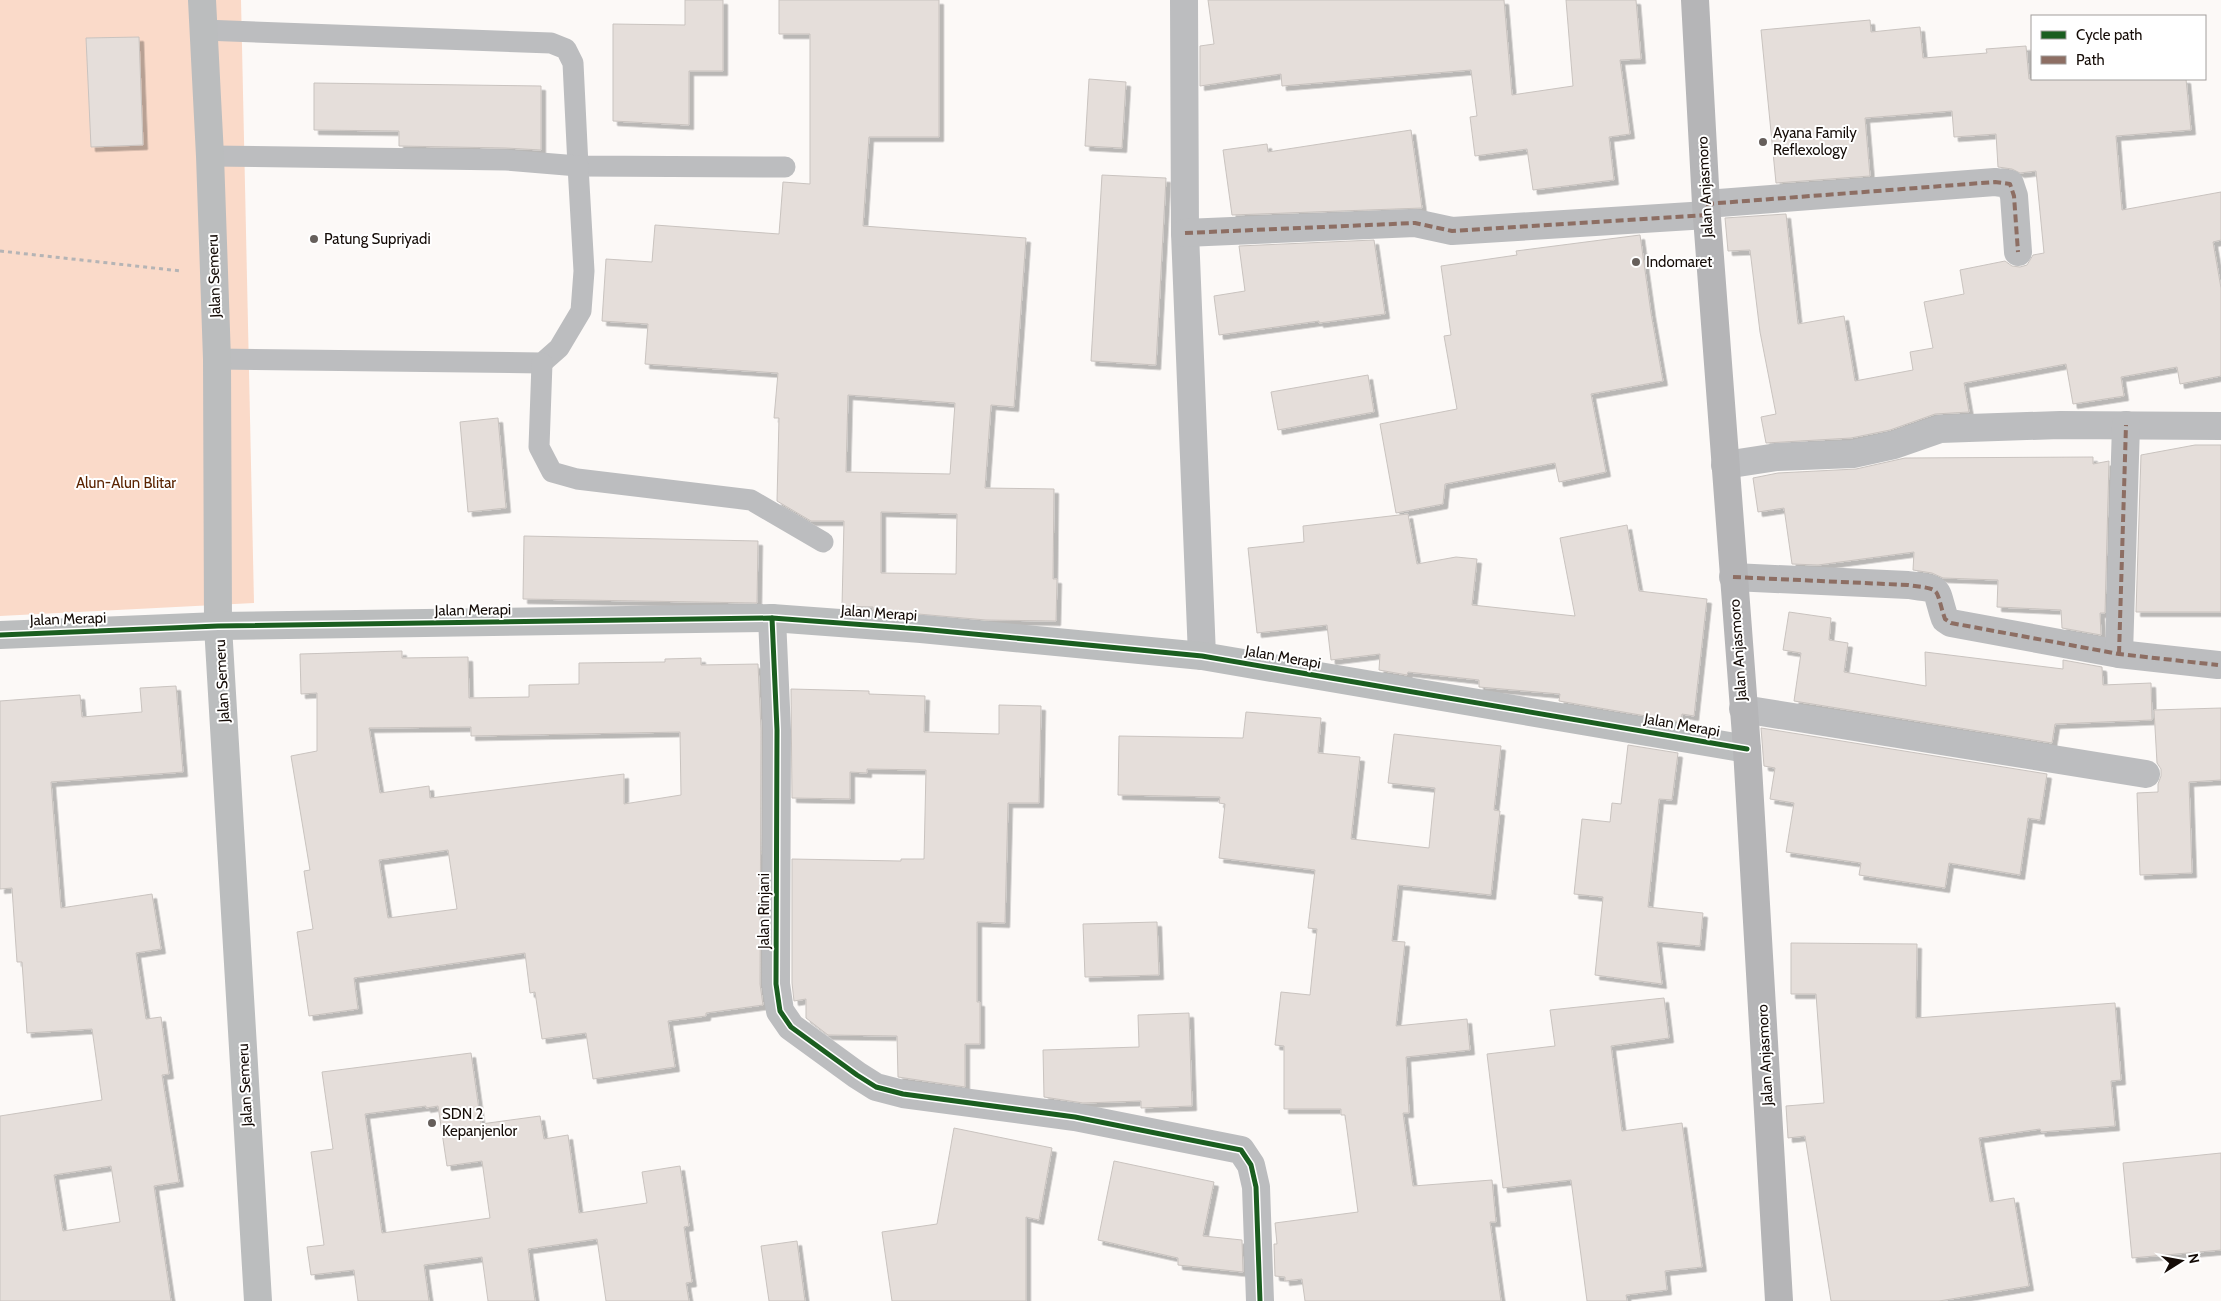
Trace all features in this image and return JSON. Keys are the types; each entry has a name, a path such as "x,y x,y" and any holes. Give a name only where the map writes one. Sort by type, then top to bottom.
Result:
{"main road":[{"name":"Jalan Anjasmoro","path":"1695,0 1706,210 1747,749 1779,1301"}],"street":[{"name":"Jalan Semeru","path":"202,0 217,358 218,626 258,1301"},
{"path":"1184,0 1185,233 1202,656"},
{"path":"1185,233 1415,223 1452,231 1706,210 1996,182 2010,184 2014,196 2018,252"},
{"path":"1725,465 1777,457 1853,454 1894,444 1940,429 2060,425 2221,426"},
{"path":"2119,654 2126,425"},
{"path":"1733,577 1908,585 1934,588 1938,593 1945,619 1951,623 2119,654 2218,665"},
{"name":"Jalan Merapi","path":"0,635 218,626 772,618 921,629 1202,656 1747,749"},
{"name":"Jalan Rinjani","path":"772,618 776,730 776,984 780,1011 791,1026 837,1062 876,1086 903,1094 1075,1117 1241,1150 1251,1164 1256,1187 1260,1301"},
{"path":"1743,709 2146,774"}],"lane":[{"path":"203,30 550,42 566,49 573,63 584,271 581,311 559,348 542,363 217,358"},
{"path":"210,156 506,160 578,166 785,167"},
{"path":"542,363 539,447 552,472 577,479 751,500 823,542"}],"path":[{"path":"0,251 214,274"}],"green space":[{"name":"Alun-Alun Blitar","path":"0,0 241,0 254,603 0,616"}],"building":[{"path":"685,0 723,0 723,71 689,71 689,125 613,121 613,24 685,25"},
{"path":"779,0 939,0 939,137 869,137 863,226 1026,238 1014,407 991,405 985,488 1054,489 1053,579 1057,579 1056,621 986,620 873,610 873,607 842,606 844,521 811,521 777,501 779,418 774,418 778,373 645,364 648,324 602,321 606,259 652,262 655,225 779,234 783,182 810,184 810,34 779,34","holes":["848,395 955,403 950,474 846,472","881,512 957,514 956,574 881,573"]},
{"path":"1208,0 1504,0 1512,95 1573,86 1566,0 1636,0 1641,59 1620,60 1630,134 1609,137 1614,180 1533,190 1527,149 1475,156 1470,117 1477,116 1471,70 1282,86 1281,74 1200,86 1200,46 1214,44"},
{"path":"1870,20 1871,32 1920,27 1923,58 1987,53 1986,49 2026,46 2029,79 2031,80 2186,80 2191,130 2116,136 2122,210 2221,192 2221,240 2213,242 2221,288 2221,376 2180,384 2177,367 2121,377 2124,396 2073,404 2066,364 1964,383 1969,412 1935,414 1890,430 1851,438 1766,443 1761,417 1776,414 1760,332 1750,250 1728,251 1725,218 1786,214 1798,324 1844,316 1855,381 1913,370 1910,352 1933,348 1924,302 1964,294 1960,270 2005,261 2012,266 2020,267 2027,265 2033,255 2044,253 2036,171 2020,173 2012,169 1998,167 1996,134 1954,137 1952,111 1865,118 1870,176 1776,183 1761,30"},
{"path":"139,37 143,145 91,147 86,38"},
{"path":"1089,79 1126,82 1122,148 1085,146"},
{"path":"314,83 541,86 541,150 399,146 399,131 314,130"},
{"path":"1411,130 1422,208 1232,215 1223,150 1267,144 1268,152"},
{"path":"1102,175 1166,178 1156,365 1091,361"},
{"path":"1640,235 1663,381 1591,394 1606,472 1559,482 1555,463 1445,484 1443,504 1396,513 1380,424 1457,409 1444,336 1451,335 1441,266 1517,255 1516,251"},
{"path":"1374,240 1385,314 1219,335 1214,296 1245,291 1239,246"},
{"path":"1368,375 1374,412 1278,430 1271,392"},
{"path":"498,418 506,508 468,512 460,422"},
{"path":"2195,445 2221,445 2221,612 2136,612 2141,455"},
{"path":"2093,457 2093,464 2109,461 2105,613 2100,613 2101,635 2062,628 2061,610 1997,607 1998,580 1943,578 1932,573 1913,570 1914,552 1818,565 1792,564 1784,508 1758,512 1753,478 1778,473 1856,469 1905,458"},
{"path":"1408,514 1417,564 1456,557 1477,559 1472,605 1575,616 1560,538 1627,525 1639,591 1707,599 1694,716 1682,714 1681,722 1559,701 1560,694 1479,687 1479,680 1408,672 1407,675 1379,670 1380,654 1331,660 1327,625 1257,633 1248,548 1304,542 1303,526"},
{"path":"524,536 758,541 757,603 523,599"},
{"path":"1789,612 1831,618 1829,640 1848,643 1844,672 1926,686 1925,652 2063,669 2063,660 2102,667 2103,685 2151,683 2152,720 2055,724 2052,743 1794,701 1801,653 1783,650"},
{"path":"402,651 402,658 468,657 469,698 529,697 529,685 579,684 579,663 665,662 665,659 701,658 701,665 758,664 761,730 760,984 763,1005 706,1013 706,1016 668,1021 675,1067 593,1079 586,1033 542,1039 535,992 530,993 525,953 354,978 358,1009 309,1016 297,932 313,929 304,871 310,870 291,756 317,751 317,693 301,694 300,654","holes":["471,727 471,736 680,732 681,795 624,804 624,774 430,798 429,786 380,793 369,728","448,850 457,909 388,918 379,860"]},
{"path":"176,686 183,772 51,782 61,908 152,894 161,949 136,953 146,1019 161,1017 169,1074 162,1075 179,1182 154,1186 171,1301 0,1301 0,1116 102,1100 92,1029 27,1033 22,962 17,962 12,888 0,889 0,701 80,695 82,717 142,712 140,688","holes":["111,1166 120,1222 63,1231 54,1175"]},
{"path":"791,689 869,691 869,694 925,696 924,732 999,734 999,705 1041,706 1039,803 1008,803 1005,923 977,922 977,1002 980,1002 980,1044 965,1044 965,1087 898,1077 897,1036 828,1035 806,1018 806,999 794,1001 792,983 792,859 901,861 901,859 924,859 926,770 867,769 867,773 850,772 850,799 792,798"},
{"path":"2221,708 2221,780 2189,782 2192,873 2140,875 2137,793 2158,792 2161,776 2161,769 2157,763 2154,710"},
{"path":"1246,712 1321,718 1318,753 1360,757 1351,839 1429,848 1435,788 1388,783 1394,734 1501,746 1494,810 1500,811 1491,895 1398,885 1392,941 1405,942 1396,1026 1467,1019 1470,1050 1406,1057 1409,1113 1403,1113 1413,1186 1492,1180 1496,1222 1490,1222 1501,1301 1305,1301 1302,1279 1285,1281 1285,1277 1275,1276 1274,1244 1277,1244 1275,1223 1358,1212 1345,1115 1341,1115 1341,1109 1284,1109 1284,1046 1275,1045 1281,992 1310,995 1317,929 1308,928 1315,870 1219,858 1225,804 1219,803 1220,797 1118,795 1119,736 1243,738"},
{"path":"1761,728 2047,774 2040,820 2028,818 2020,875 1949,863 1945,888 1859,875 1861,863 1786,852 1794,803 1770,799 1775,768 1764,766"},
{"path":"1628,745 1678,753 1672,800 1659,799 1648,907 1703,913 1700,946 1657,942 1662,984 1595,975 1603,897 1574,894 1582,819 1610,822 1612,803 1621,804"},
{"path":"1157,922 1159,975 1085,977 1083,924"},
{"path":"1791,943 1917,944 1916,1018 2115,1003 2121,1080 2111,1081 2115,1126 2041,1132 2040,1129 1979,1138 1990,1202 2014,1198 2029,1286 1939,1301 1831,1301 1805,1136 1788,1138 1786,1106 1824,1103 1816,994 1791,994"},
{"path":"1664,998 1669,1038 1611,1046 1622,1131 1682,1123 1702,1267 1665,1271 1667,1290 1626,1295 1627,1301 1587,1301 1571,1180 1503,1188 1487,1054 1555,1046 1550,1010"},
{"path":"1189,1013 1192,1106 1141,1108 1141,1101 1083,1103 1044,1097 1043,1050 1139,1047 1138,1015"},
{"path":"471,1053 481,1124 540,1116 544,1139 568,1135 579,1213 647,1203 642,1172 680,1166 689,1226 684,1227 692,1282 686,1283 689,1301 606,1301 597,1239 528,1249 535,1301 488,1301 482,1257 424,1265 429,1301 358,1301 354,1270 311,1275 307,1247 324,1245 311,1152 333,1149 322,1072","holes":["426,1106 426,1108 438,1106 447,1166 482,1161 490,1218 382,1233 365,1114"]},
{"path":"954,1128 1052,1148 1039,1220 1026,1217 1026,1301 892,1301 882,1232 937,1224"},
{"path":"2221,1153 2221,1250 2132,1258 2123,1163"},
{"path":"1114,1161 1214,1182 1203,1236 1242,1240 1243,1272 1178,1265 1178,1258 1098,1240"},
{"path":"797,1241 805,1301 769,1301 761,1246"}],"marked path":[{"path":"1706,204 1995,182 2010,184 2014,196 2018,252"},
{"path":"1185,233 1415,223 1452,231 1707,215"},
{"path":"2119,654 2126,425"},
{"path":"1733,577 1908,585 1927,588 1936,592 1945,619 1951,623 2119,654 2218,665"}],"cycle path":[{"path":"772,618 777,730 776,984 780,1011 791,1027 876,1087 903,1094 1075,1117 1241,1150 1251,1165 1256,1187 1260,1301"},
{"path":"0,635 218,626 772,618 921,629 1202,656 1747,749"}],"place":[{"name":"Ayana Family Reflexology","path":"1763,142"},
{"name":"Patung Supriyadi","path":"314,239"},
{"name":"Indomaret","path":"1636,262"},
{"name":"SDN 2 Kepanjenlor","path":"432,1123"}]}
